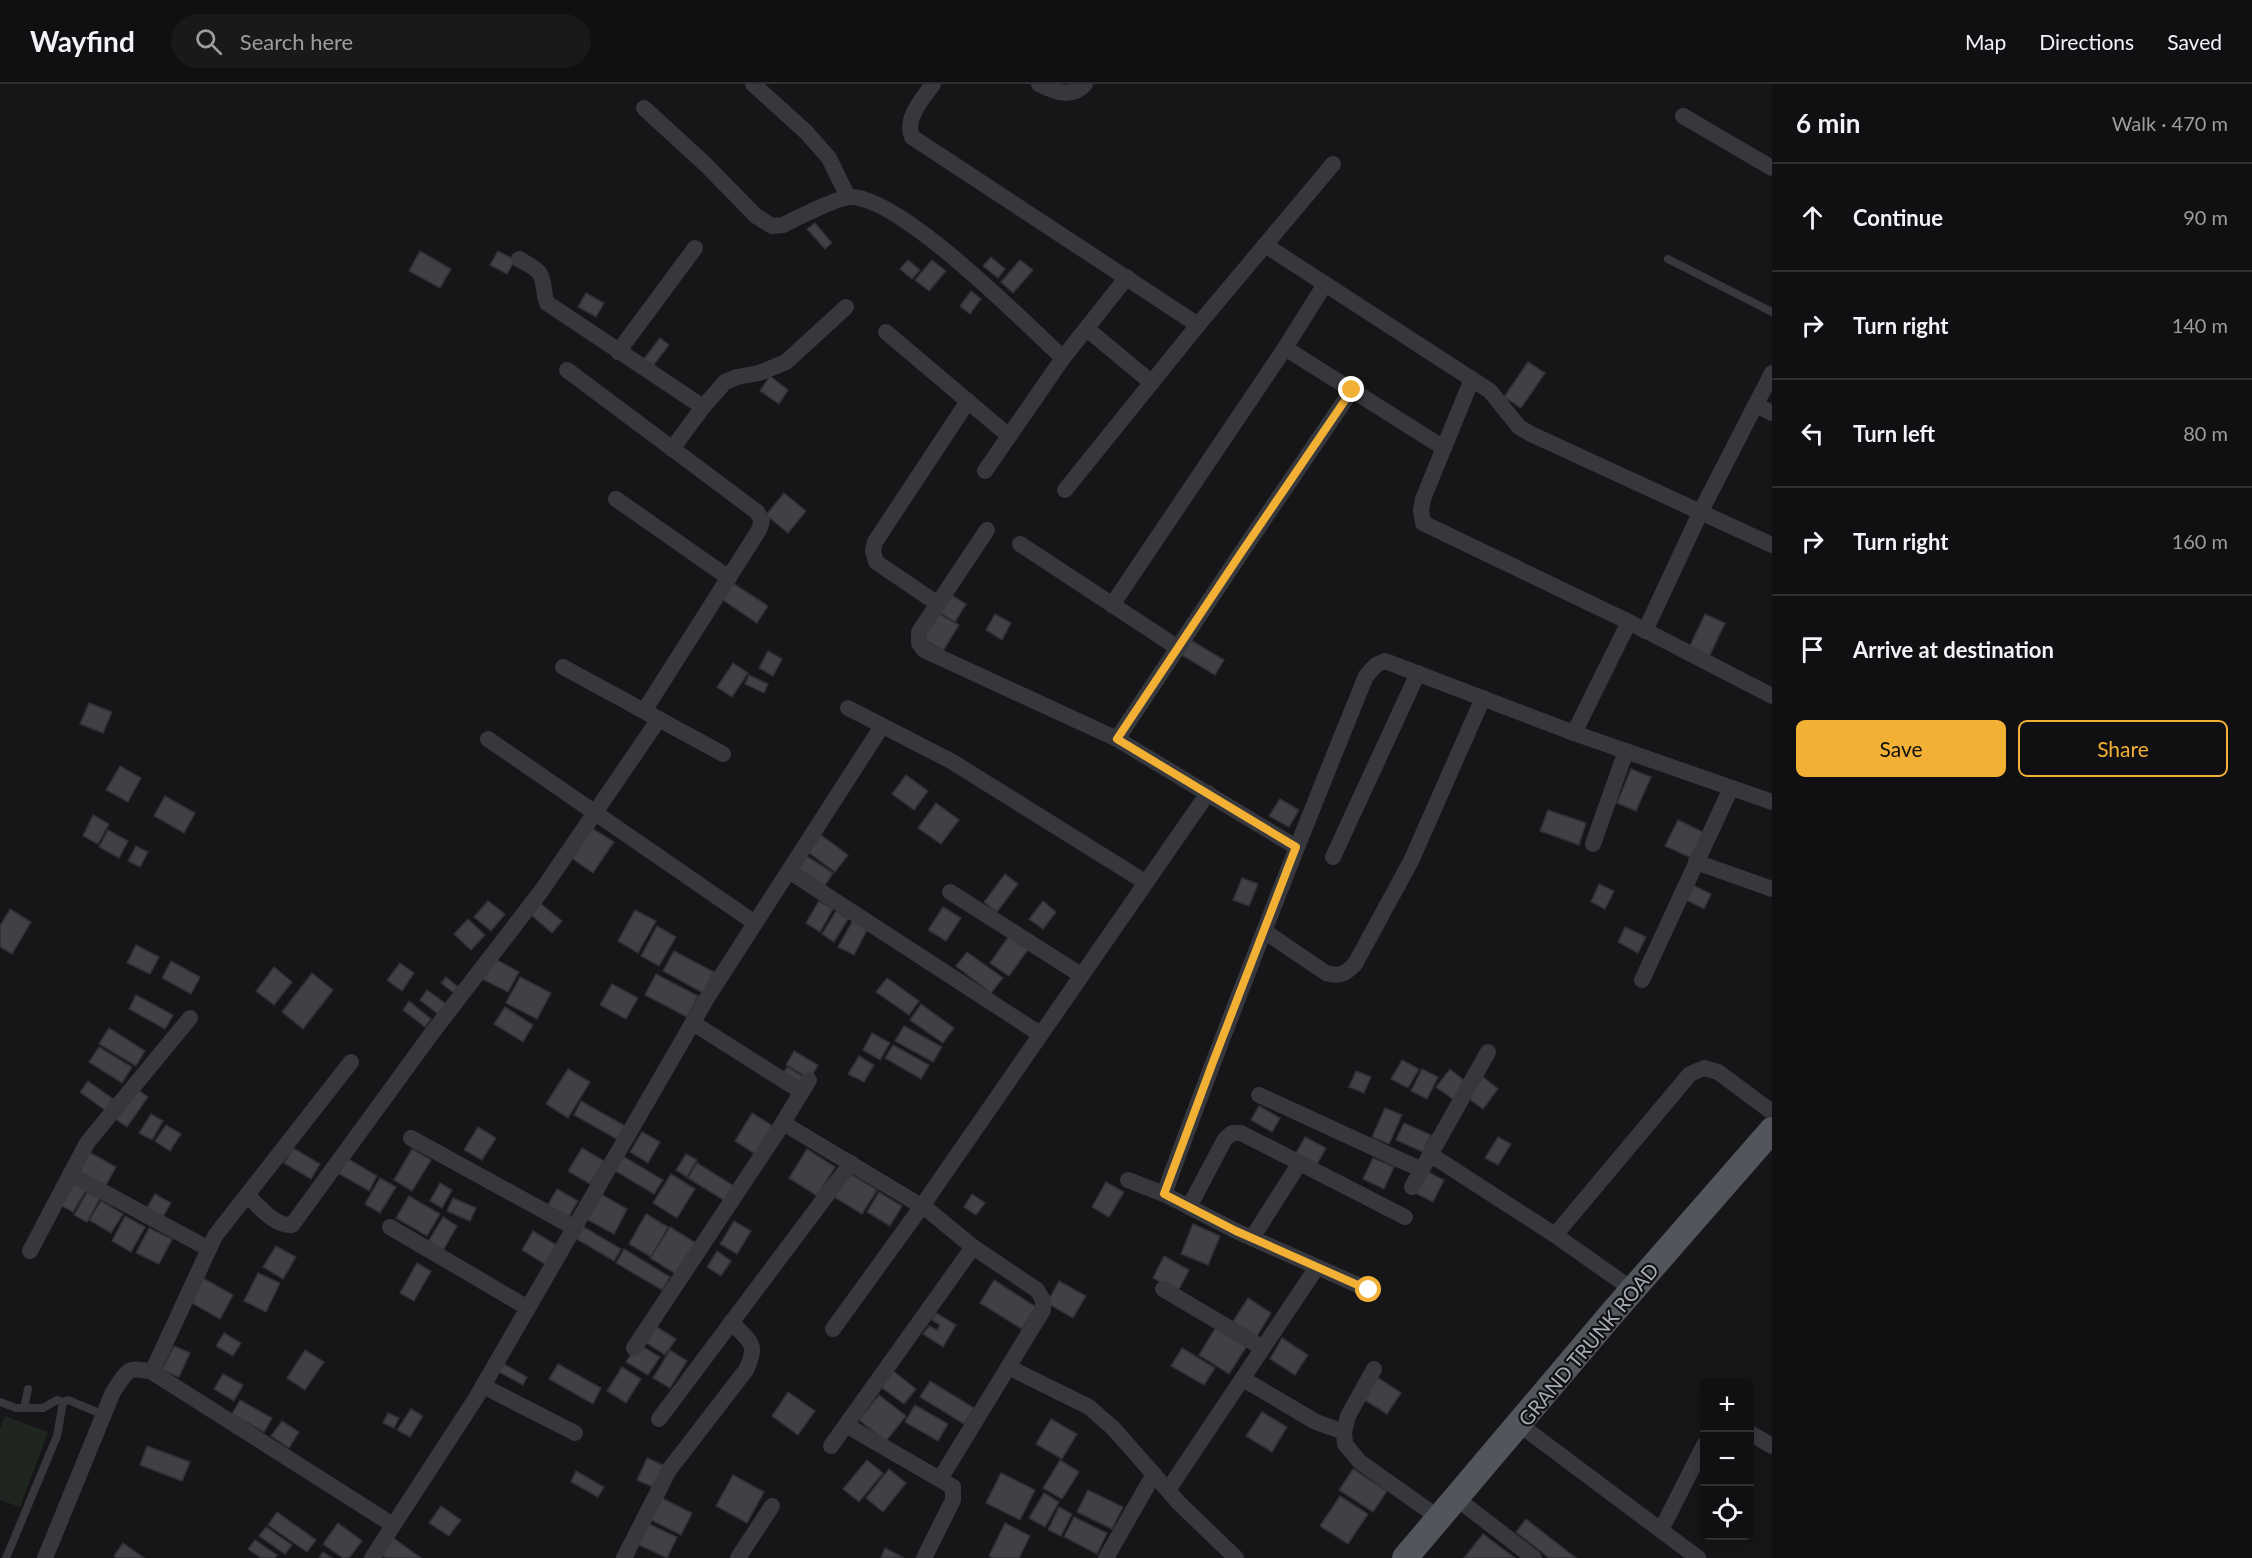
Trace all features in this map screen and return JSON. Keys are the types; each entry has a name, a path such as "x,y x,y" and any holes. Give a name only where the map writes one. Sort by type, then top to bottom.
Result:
{"main road":[{"name":"GRAND TRUNK ROAD","path":"1405,1558 1772,1130"}],"street":[{"path":"753,84 806,132 830,158 848,197"},
{"path":"933,84 910,119 909,129 912,137 1198,325"},
{"path":"1039,84 1054,92 1070,94 1085,84"},
{"path":"644,108 705,164 756,216 772,226 783,225 848,197 864,198 893,213 961,263 1063,358"},
{"path":"1683,116 1772,168"},
{"path":"1065,490 1198,325 1333,164"},
{"path":"1265,245 1490,391 1519,427 1772,545"},
{"path":"618,352 695,248"},
{"path":"519,259 539,272 543,281 543,295 547,303 703,407"},
{"path":"985,471 1063,358 1127,277"},
{"path":"1112,605 1285,348 1325,284"},
{"path":"672,449 725,382 759,373 786,362 846,307"},
{"path":"1087,328 1152,383"},
{"path":"886,332 1010,436"},
{"path":"1285,348 1444,448"},
{"path":"247,1196 274,1220 284,1226 292,1226 432,1033 542,890 595,812 729,578 759,530 762,521 757,513 567,370"},
{"path":"1645,630 1701,511 1772,373"},
{"path":"1472,379 1423,499 1421,510 1423,523 1629,622 1772,696"},
{"path":"1117,739 1352,390"},
{"path":"938,604 876,562 873,550 875,542 968,401"},
{"path":"1756,405 1772,413"},
{"path":"616,499 729,578"},
{"path":"987,530 919,632 919,643 924,650 1117,739 1296,847"},
{"path":"1020,544 1178,648"},
{"path":"1574,733 1629,622"},
{"path":"1164,1194 1296,847 1366,676 1376,665 1385,661 1574,733 1772,802"},
{"path":"563,667 723,754"},
{"path":"1333,857 1418,674"},
{"path":"1264,931 1326,973 1337,976 1344,974 1355,964 1411,861 1483,698"},
{"path":"848,708 951,761 1145,882"},
{"path":"372,1558 483,1386 693,1023 882,726"},
{"path":"488,739 755,923"},
{"path":"1593,844 1626,751"},
{"path":"1642,980 1731,788"},
{"path":"833,1329 922,1206 1208,794"},
{"path":"1696,862 1772,889"},
{"path":"789,872 1040,1034"},
{"path":"950,892 1082,975"},
{"path":"30,1251 87,1143 190,1018"},
{"path":"634,1348 806,1086 693,1023"},
{"path":"1412,1187 1488,1052"},
{"path":"152,1372 215,1236 351,1062"},
{"path":"1555,1235 1690,1074 1704,1068 1718,1072 1772,1112"},
{"path":"1259,1095 1422,1170"},
{"path":"783,1123 922,1206 973,1247 1037,1290 1043,1300 1043,1310 940,1479"},
{"path":"1189,1207 1225,1139 1232,1133 1241,1133 1405,1217"},
{"path":"411,1138 575,1228"},
{"path":"1431,1155 1555,1235 1633,1290"},
{"path":"659,1419 851,1163"},
{"path":"1252,1238 1299,1164"},
{"path":"70,1174 209,1250"},
{"path":"1128,1180 1164,1194 1252,1238 1369,1290"},
{"path":"390,1227 528,1308"},
{"path":"831,1446 973,1247"},
{"path":"1168,1490 1317,1267"},
{"path":"1163,1289 1263,1348"},
{"path":"625,1558 669,1470 746,1370 754,1354 752,1343 731,1322"},
{"path":"1008,1366 1089,1407 1113,1428 1168,1490 1236,1558"},
{"path":"45,1558 113,1392 128,1370 135,1368 152,1372 393,1525"},
{"path":"1374,1369 1348,1416 1344,1432 1345,1444 1360,1462 1439,1518"},
{"path":"1243,1378 1316,1422 1344,1432"},
{"path":"483,1386 575,1433"},
{"path":"846,1425 953,1487 953,1500 924,1558"},
{"path":"1520,1425 1698,1558"},
{"path":"1754,1436 1772,1446"},
{"path":"1661,1530 1700,1453"},
{"path":"1106,1558 1154,1474"},
{"path":"1456,1498 1534,1558"},
{"path":"738,1558 772,1506"}],"lane":[{"path":"1668,259 1772,312"},
{"path":"24,1408 28,1389"},
{"path":"0,1402 16,1408 44,1408 57,1400 63,1402 68,1400 104,1415"},
{"path":"6,1558 57,1436 63,1402"}],"shaded area":[{"path":"5,1416 48,1432 20,1507 0,1500 0,1428"}],"building":[{"path":"815,223 832,243 825,249 807,229"},
{"path":"420,251 451,269 440,288 409,271"},
{"path":"498,251 515,260 507,274 490,265"},
{"path":"991,257 1005,269 998,278 983,266"},
{"path":"908,260 920,270 912,279 900,269"},
{"path":"932,260 946,271 929,291 915,280"},
{"path":"1020,260 1033,270 1013,293 1001,282"},
{"path":"971,291 981,299 970,314 960,306"},
{"path":"586,293 604,303 596,317 578,307"},
{"path":"660,338 669,345 649,371 640,364"},
{"path":"1528,362 1545,373 1521,408 1504,397"},
{"path":"770,376 788,390 779,404 760,391"},
{"path":"784,493 806,511 788,533 766,515"},
{"path":"731,582 768,606 757,623 720,598"},
{"path":"951,595 966,604 955,622 940,613"},
{"path":"938,613 959,625 943,651 923,639"},
{"path":"995,614 1011,623 1002,640 986,630"},
{"path":"1705,614 1725,623 1708,659 1688,650"},
{"path":"1189,639 1224,660 1215,675 1180,654"},
{"path":"768,651 782,659 773,676 759,668"},
{"path":"733,663 748,673 732,697 717,687"},
{"path":"749,675 768,684 764,693 745,684"},
{"path":"89,703 112,712 103,733 80,724"},
{"path":"120,766 141,778 128,802 106,790"},
{"path":"1631,769 1651,777 1636,811 1617,803"},
{"path":"906,775 928,791 914,810 892,794"},
{"path":"165,796 195,813 184,833 154,816"},
{"path":"1280,799 1299,810 1289,827 1269,816"},
{"path":"936,803 959,820 941,844 918,828"},
{"path":"1548,810 1586,823 1579,845 1540,831"},
{"path":"93,815 109,824 98,844 83,836"},
{"path":"1678,820 1703,832 1691,858 1665,846"},
{"path":"590,827 614,842 593,873 570,857"},
{"path":"108,830 128,841 119,858 99,847"},
{"path":"821,835 848,855 835,872 808,852"},
{"path":"136,846 148,852 140,867 128,861"},
{"path":"805,855 833,873 824,887 797,869"},
{"path":"1005,874 1018,884 997,912 984,902"},
{"path":"1242,878 1258,884 1249,906 1233,900"},
{"path":"1689,883 1711,894 1704,909 1682,898"},
{"path":"1599,884 1614,891 1605,909 1591,902"},
{"path":"488,901 505,914 491,931 474,917"},
{"path":"819,901 833,909 820,932 806,923"},
{"path":"1043,901 1056,912 1043,929 1029,919"},
{"path":"540,903 562,921 552,933 530,914"},
{"path":"943,907 961,918 946,941 928,930"},
{"path":"10,909 31,922 12,954 0,947 0,926"},
{"path":"635,910 656,921 638,953 618,941"},
{"path":"836,911 848,919 834,942 822,934"},
{"path":"468,919 485,935 471,950 454,934"},
{"path":"853,920 868,928 854,955 838,947"},
{"path":"657,926 676,937 659,966 641,956"},
{"path":"1625,927 1646,937 1638,953 1618,942"},
{"path":"1011,933 1030,947 1009,976 990,963"},
{"path":"136,945 159,957 150,974 127,963"},
{"path":"674,951 714,972 703,993 663,971"},
{"path":"967,952 1003,978 991,993 956,966"},
{"path":"491,957 519,972 508,992 480,978"},
{"path":"171,961 200,977 191,994 162,978"},
{"path":"400,963 414,973 402,991 387,980"},
{"path":"274,967 292,982 274,1005 256,991"},
{"path":"312,973 333,990 303,1029 282,1012"},
{"path":"656,974 698,996 687,1017 645,995"},
{"path":"446,977 458,987 454,993 441,983"},
{"path":"520,977 551,993 537,1019 506,1003"},
{"path":"887,978 919,1001 909,1015 876,992"},
{"path":"612,984 638,998 626,1019 600,1005"},
{"path":"427,990 446,1004 438,1014 420,1000"},
{"path":"136,995 173,1015 165,1029 129,1009"},
{"path":"409,1001 431,1019 425,1027 403,1010"},
{"path":"921,1004 954,1028 943,1043 910,1020"},
{"path":"505,1007 533,1025 523,1042 494,1024"},
{"path":"904,1026 942,1047 933,1062 895,1041"},
{"path":"109,1028 145,1051 136,1066 99,1044"},
{"path":"872,1033 890,1043 880,1060 863,1050"},
{"path":"893,1045 929,1065 921,1079 885,1058"},
{"path":"99,1047 132,1067 122,1083 89,1062"},
{"path":"794,1051 818,1065 810,1079 786,1065"},
{"path":"859,1056 874,1065 864,1082 848,1074"},
{"path":"1402,1060 1419,1069 1408,1088 1391,1079"},
{"path":"787,1067 806,1078 801,1088 781,1077"},
{"path":"568,1069 590,1082 568,1118 546,1104"},
{"path":"1422,1069 1438,1077 1427,1099 1411,1091"},
{"path":"1450,1069 1466,1082 1453,1099 1436,1087"},
{"path":"1356,1071 1371,1077 1364,1093 1349,1087"},
{"path":"1483,1077 1498,1089 1483,1109 1468,1098"},
{"path":"88,1081 113,1099 105,1110 80,1092"},
{"path":"134,1087 148,1097 127,1127 114,1118"},
{"path":"581,1101 627,1127 620,1141 574,1115"},
{"path":"1259,1106 1280,1118 1272,1132 1251,1120"},
{"path":"1385,1108 1402,1115 1389,1144 1372,1137"},
{"path":"752,1113 776,1128 758,1156 735,1141"},
{"path":"151,1114 163,1121 152,1140 139,1133"},
{"path":"1404,1123 1431,1135 1423,1152 1396,1140"},
{"path":"166,1125 181,1134 170,1151 155,1141"},
{"path":"478,1127 496,1138 482,1160 464,1150"},
{"path":"642,1132 660,1142 648,1163 630,1152"},
{"path":"1305,1137 1326,1148 1316,1166 1295,1155"},
{"path":"1498,1137 1511,1144 1498,1165 1485,1158"},
{"path":"293,1148 320,1164 311,1179 284,1163"},
{"path":"582,1148 604,1161 590,1184 568,1171"},
{"path":"412,1149 431,1160 412,1191 394,1180"},
{"path":"807,1149 835,1167 817,1196 789,1178"},
{"path":"89,1152 116,1167 105,1187 78,1171"},
{"path":"686,1154 697,1160 687,1177 676,1170"},
{"path":"621,1155 663,1180 654,1194 612,1169"},
{"path":"345,1157 377,1176 369,1191 336,1172"},
{"path":"1373,1158 1394,1167 1384,1189 1363,1179"},
{"path":"697,1163 734,1186 725,1201 688,1178"},
{"path":"1426,1171 1444,1180 1433,1202 1415,1193"},
{"path":"849,1173 877,1190 862,1214 834,1197"},
{"path":"671,1174 695,1189 677,1218 653,1203"},
{"path":"380,1178 396,1187 380,1213 365,1204"},
{"path":"72,1182 86,1190 73,1212 60,1205"},
{"path":"1106,1182 1124,1192 1109,1217 1092,1207"},
{"path":"440,1183 452,1190 442,1208 430,1201"},
{"path":"557,1189 578,1201 567,1220 546,1208"},
{"path":"87,1192 100,1198 87,1222 74,1215"},
{"path":"879,1192 902,1206 890,1226 867,1212"},
{"path":"599,1193 627,1209 614,1234 586,1219"},
{"path":"155,1194 171,1203 160,1222 144,1213"},
{"path":"972,1194 985,1203 976,1215 964,1207"},
{"path":"409,1196 440,1214 427,1236 396,1218"},
{"path":"453,1198 476,1208 470,1221 447,1211"},
{"path":"101,1201 123,1214 111,1233 89,1220"},
{"path":"646,1214 668,1227 651,1257 629,1244"},
{"path":"125,1216 145,1227 131,1252 112,1241"},
{"path":"443,1217 457,1226 441,1254 426,1245"},
{"path":"734,1221 751,1231 737,1254 720,1244"},
{"path":"1193,1224 1220,1236 1208,1265 1181,1254"},
{"path":"582,1226 621,1249 614,1261 575,1238"},
{"path":"670,1227 696,1243 676,1274 650,1258"},
{"path":"149,1228 172,1239 159,1264 136,1253"},
{"path":"533,1231 558,1246 546,1265 522,1250"},
{"path":"276,1246 296,1257 283,1279 263,1267"},
{"path":"624,1249 670,1277 662,1290 616,1263"},
{"path":"717,1251 731,1261 721,1276 707,1267"},
{"path":"1164,1256 1189,1270 1178,1291 1153,1278"},
{"path":"417,1263 431,1271 414,1301 400,1293"},
{"path":"258,1273 280,1283 266,1312 244,1301"},
{"path":"203,1278 233,1295 220,1319 190,1302"},
{"path":"994,1280 1036,1307 1022,1329 980,1303"},
{"path":"1059,1281 1086,1296 1073,1318 1047,1303"},
{"path":"1248,1298 1271,1313 1256,1338 1232,1323"},
{"path":"936,1313 956,1325 943,1347 923,1334 929,1326 937,1330 940,1325 932,1320"},
{"path":"652,1324 676,1339 665,1355 642,1340"},
{"path":"1216,1327 1247,1346 1229,1374 1199,1355"},
{"path":"224,1333 241,1343 233,1356 216,1346"},
{"path":"1282,1338 1308,1355 1295,1375 1270,1359"},
{"path":"638,1344 660,1357 648,1375 626,1362"},
{"path":"174,1346 190,1353 179,1377 162,1370"},
{"path":"1182,1348 1215,1368 1204,1385 1171,1366"},
{"path":"305,1350 324,1362 305,1390 287,1378"},
{"path":"670,1350 687,1361 670,1388 653,1378"},
{"path":"504,1364 527,1377 523,1385 499,1372"},
{"path":"558,1364 601,1388 593,1404 549,1379"},
{"path":"622,1367 641,1379 626,1403 607,1391"},
{"path":"893,1371 916,1389 904,1404 881,1387"},
{"path":"223,1374 243,1385 234,1401 214,1389"},
{"path":"1377,1377 1401,1393 1387,1414 1363,1399"},
{"path":"930,1381 974,1408 964,1424 920,1397"},
{"path":"788,1392 815,1411 798,1435 772,1416"},
{"path":"879,1395 906,1416 886,1441 859,1420"},
{"path":"240,1400 272,1418 264,1432 232,1414"},
{"path":"915,1405 948,1424 938,1441 905,1422"},
{"path":"411,1409 423,1416 410,1437 397,1430"},
{"path":"1262,1412 1287,1427 1272,1452 1246,1436"},
{"path":"388,1413 399,1418 394,1428 383,1423"},
{"path":"1051,1419 1077,1434 1062,1459 1036,1444"},
{"path":"282,1421 299,1432 289,1448 271,1436"},
{"path":"147,1446 190,1462 182,1481 140,1465"},
{"path":"647,1458 665,1466 655,1488 637,1480"},
{"path":"867,1460 883,1473 859,1502 843,1489"},
{"path":"1060,1460 1079,1472 1062,1499 1043,1488"},
{"path":"889,1469 906,1483 883,1512 866,1498"},
{"path":"1353,1469 1387,1491 1373,1512 1339,1490"},
{"path":"576,1471 604,1487 598,1497 571,1482"},
{"path":"1001,1473 1035,1490 1020,1520 986,1503"},
{"path":"733,1475 764,1492 747,1523 716,1506"},
{"path":"1088,1490 1123,1507 1112,1529 1077,1512"},
{"path":"1044,1493 1059,1502 1045,1527 1029,1518"},
{"path":"1340,1496 1368,1514 1348,1544 1320,1526"},
{"path":"660,1497 692,1513 681,1535 649,1519"},
{"path":"441,1506 461,1520 449,1536 429,1523"},
{"path":"1059,1507 1072,1514 1061,1536 1048,1530"},
{"path":"277,1512 316,1540 307,1552 268,1525"},
{"path":"1074,1517 1107,1533 1097,1554 1064,1537"},
{"path":"1526,1519 1576,1558 1549,1558 1516,1532"},
{"path":"338,1523 362,1541 349,1558 343,1558 323,1544"},
{"path":"647,1523 677,1537 667,1558 637,1544"},
{"path":"1005,1523 1030,1536 1019,1558 989,1556"},
{"path":"266,1527 292,1545 285,1554 259,1536"},
{"path":"1483,1534 1515,1558 1464,1558"},
{"path":"392,1537 421,1558 386,1558 380,1554"},
{"path":"255,1540 277,1555 275,1558 261,1558 248,1549"},
{"path":"123,1543 144,1558 114,1556"},
{"path":"885,1548 904,1558 881,1558"},
{"path":"323,1552 332,1558 319,1558"}],"route":[{"path":"1352,390 1117,739 1296,847 1164,1194 1236,1231 1369,1290"}]}
